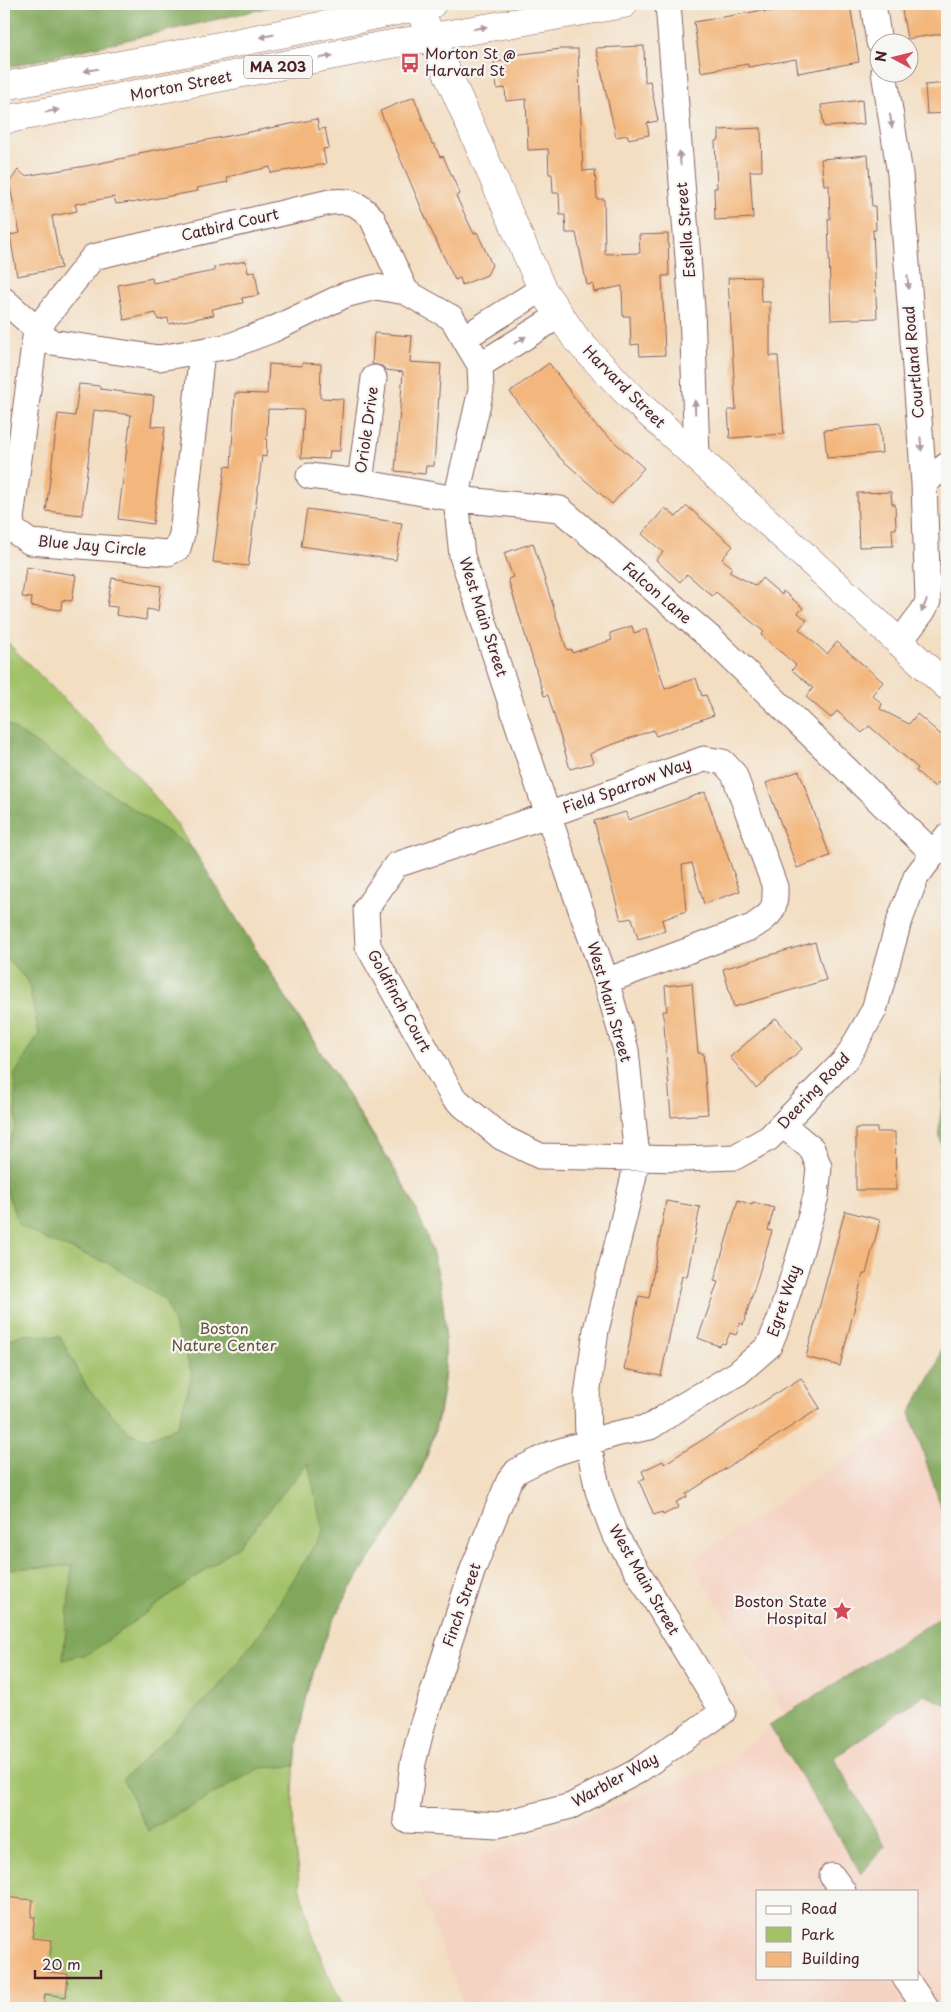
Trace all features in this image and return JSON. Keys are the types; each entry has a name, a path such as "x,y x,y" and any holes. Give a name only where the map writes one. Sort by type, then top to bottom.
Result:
{"main road":[{"name":"Morton Street","path":"4,120 432,37 624,4"},
{"name":"Harvard Street","path":"422,5 432,37 542,289 577,340 631,397 947,686"},
{"name":"MA 203","path":"4,86 178,54 422,5"}],"street":[{"name":"Estella Street","path":"668,4 692,309 697,456"},
{"path":"873,4 877,32"},
{"name":"Courtland Road","path":"886,82 900,174 924,483 928,601 899,643"},
{"name":"Catbird Court","path":"36,330 93,257 340,201 351,201 365,210 372,218 406,292"},
{"name":"West Main Street","path":"4,300 51,342 159,358 230,346 272,330 346,295 376,287 406,292 452,318 480,365 481,390 456,499 462,556 606,981 626,1050 637,1158 596,1330 588,1396 588,1442 598,1491 614,1533 723,1712"},
{"path":"464,338 542,289"},
{"path":"480,365 560,315"},
{"name":"Blue Jay Circle","path":"36,330 11,519 12,530 30,542 168,552 178,548 182,534 202,352"},
{"name":"Oriole Drive","path":"360,482 374,378"},
{"path":"924,483 947,465"},
{"name":"Falcon Lane","path":"309,476 360,482 456,499 560,509 715,642 941,845"},
{"name":"Field Sparrow Way","path":"548,814 704,759 723,762 734,774 775,887 776,904 768,917 752,927 606,981"},
{"name":"Goldfinch Court","path":"548,814 396,865 366,909 368,946 453,1098 501,1137 540,1156 637,1158"},
{"name":"Deering Road","path":"637,1158 735,1157 769,1138 783,1124 847,1058 852,1050 874,1010 898,925 916,877 941,845"},
{"name":"Egret Way","path":"588,1442 650,1427 738,1374 769,1346 780,1319 802,1248 816,1196 819,1167 812,1149 783,1124"},
{"name":"Finch Street","path":"406,1820 413,1764 423,1723 473,1570 509,1480 517,1471 551,1454 588,1442"},
{"name":"Warbler Way","path":"406,1820 498,1825 571,1806 636,1772 723,1712"},
{"path":"906,1980 926,2008"}],"shaded area":[{"path":"947,1391 947,2008 465,2008 416,1881 725,1763 785,1714 691,1561"}],"green space":[{"path":"4,4 284,4 4,68"},
{"name":"Boston Nature Center","path":"4,639 116,752 177,825 396,1171 415,1208 429,1247 439,1286 445,1327 445,1367 440,1408 430,1448 414,1487 396,1519 355,1581 337,1613 317,1660 303,1709 295,1760 293,1811 297,1863 307,1913 323,1962 345,2008 4,2008"},
{"name":"Boston Nature Center","path":"4,722 193,849 409,1195 433,1253 443,1304 445,1365 442,1395 436,1425 427,1454 401,1510 352,1587 329,1631 309,1688 295,1766 260,1768 148,1831 123,1779 214,1692 264,1628 323,1531 308,1463 240,1545 90,1653 63,1660 72,1566 4,1569 4,1342 23,1334 60,1337 88,1389 130,1433 147,1439 178,1427 192,1373 165,1300 110,1264 49,1241 19,1225 4,1184 4,1156 16,1124 15,1074 39,1034 28,981 4,956"},
{"path":"947,1067 947,1183 939,1130"},
{"path":"947,1321 947,1525 910,1413 938,1363"},
{"path":"947,1613 947,1705 924,1695 834,1758 885,1846 861,1874 769,1725"}],"building":[{"path":"830,4 850,4 859,62 798,73 796,59 748,67 748,64 701,72 694,22 764,10 764,12"},
{"path":"901,4 947,4 947,33 918,37 918,32 906,32"},
{"path":"644,46 645,82 650,81 658,121 647,123 649,135 628,139 628,135 616,137 596,48"},
{"path":"561,49 578,49 583,171 595,170 597,199 604,199 605,254 640,253 639,235 668,234 669,276 662,276 665,355 640,356 639,344 631,345 630,316 623,316 622,286 594,292 593,284 587,285 576,233 566,233 565,215 560,215 559,193 553,193 552,174 549,174 548,149 528,150 526,99 506,101 505,88 497,89 494,62 506,61 505,56"},
{"path":"947,83 947,113 927,114 925,85"},
{"path":"414,97 432,144 434,144 440,157 443,156 460,194 456,196 474,234 477,232 492,265 487,275 462,285 460,278 455,280 430,228 380,111"},
{"path":"862,100 864,124 824,127 821,105"},
{"path":"317,119 319,130 325,128 329,148 323,149 326,164 271,173 270,167 227,177 228,182 197,188 198,191 131,203 116,204 114,197 75,204 77,211 52,216 61,268 17,276 10,235 20,233 9,183 18,170 25,176 86,166 139,155 139,153"},
{"path":"761,128 762,171 750,171 753,218 715,220 714,188 717,188 715,141 719,140 719,130"},
{"path":"868,155 872,206 875,206 876,230 873,230 877,318 831,320 828,219 830,219 829,185 824,185 821,159"},
{"path":"246,261 248,273 255,271 259,295 242,298 243,303 212,309 214,315 169,324 168,318 158,320 156,313 124,320 118,285 152,278 153,283 214,271 214,267"},
{"path":"760,277 761,302 770,302 770,356 778,356 784,434 730,438 728,410 736,410 728,278"},
{"path":"374,333 412,336 410,362 441,364 434,466 426,466 425,474 395,471 403,372 386,370 382,366 372,364"},
{"path":"302,363 321,364 320,398 343,399 340,451 330,451 329,459 301,458 304,410 268,409 266,457 262,456 248,566 213,562 225,466 231,467 235,393 267,394 269,364 302,366"},
{"path":"549,363 594,424 644,468 612,504 559,457 510,392"},
{"path":"79,384 100,386 100,389 154,396 151,426 165,427 153,524 118,519 131,415 94,410 82,515 46,511 58,414 75,416"},
{"path":"880,425 882,453 827,458 824,430"},
{"path":"891,492 892,504 895,504 896,529 892,529 893,546 859,547 857,493"},
{"path":"687,506 733,546 722,559 732,567 729,572 756,586 762,578 782,595 783,591 803,608 798,613 807,620 799,629 827,654 837,642 883,682 872,695 882,704 880,709 909,724 917,714 947,740 947,773 935,787 916,771 918,768 869,726 862,733 837,711 831,718 806,697 813,688 792,670 796,665 761,635 764,632 716,592 712,596 687,574 680,582 656,560 663,552 642,534 665,508 676,517"},
{"path":"307,509 402,523 396,560 301,546"},
{"path":"533,543 567,650 571,649 572,653 612,640 610,633 632,626 634,633 646,629 665,689 696,678 702,696 706,695 714,715 656,736 653,730 600,749 590,754 593,763 570,769 548,695 544,696 508,579 513,577 504,553"},
{"path":"26,567 76,575 72,601 62,600 61,610 31,606 32,598 22,597"},
{"path":"112,578 161,586 158,611 147,609 146,620 116,615 117,607 107,606"},
{"path":"799,771 830,856 797,868 766,783"},
{"path":"705,792 740,891 704,904 692,863 682,865 686,911 662,920 665,931 638,939 632,918 621,920 594,821 626,812 628,820"},
{"path":"815,942 826,980 734,1007 723,969"},
{"path":"692,983 698,1053 703,1053 708,1114 671,1117 663,1011 667,1011 665,986"},
{"path":"776,1018 802,1049 756,1088 730,1057"},
{"path":"856,1128 877,1128 877,1132 895,1132 896,1190 856,1190"},
{"path":"738,1200 752,1205 753,1202 774,1208 768,1230 772,1231 743,1325 740,1323 736,1335 730,1333 725,1344 722,1343 719,1346 698,1338 718,1282 714,1281"},
{"path":"666,1201 700,1207 687,1277 682,1276 661,1376 624,1369 639,1296 649,1298"},
{"path":"845,1211 880,1220 866,1274 863,1274 840,1366 806,1357"},
{"path":"801,1378 820,1408 686,1494 687,1497 676,1502 679,1507 663,1515 662,1512 654,1515 639,1481 645,1478 642,1471 663,1461 664,1464"},
{"path":"4,1897 33,1900 31,1917 35,1917 32,1938 52,1940 48,1972 68,1974 66,1997 45,1994 43,2008 4,2008"}],"place":[{"name":"Morton St @ Harvard St","path":"410,63"},
{"name":"Boston State Hospital","path":"842,1611"}]}
